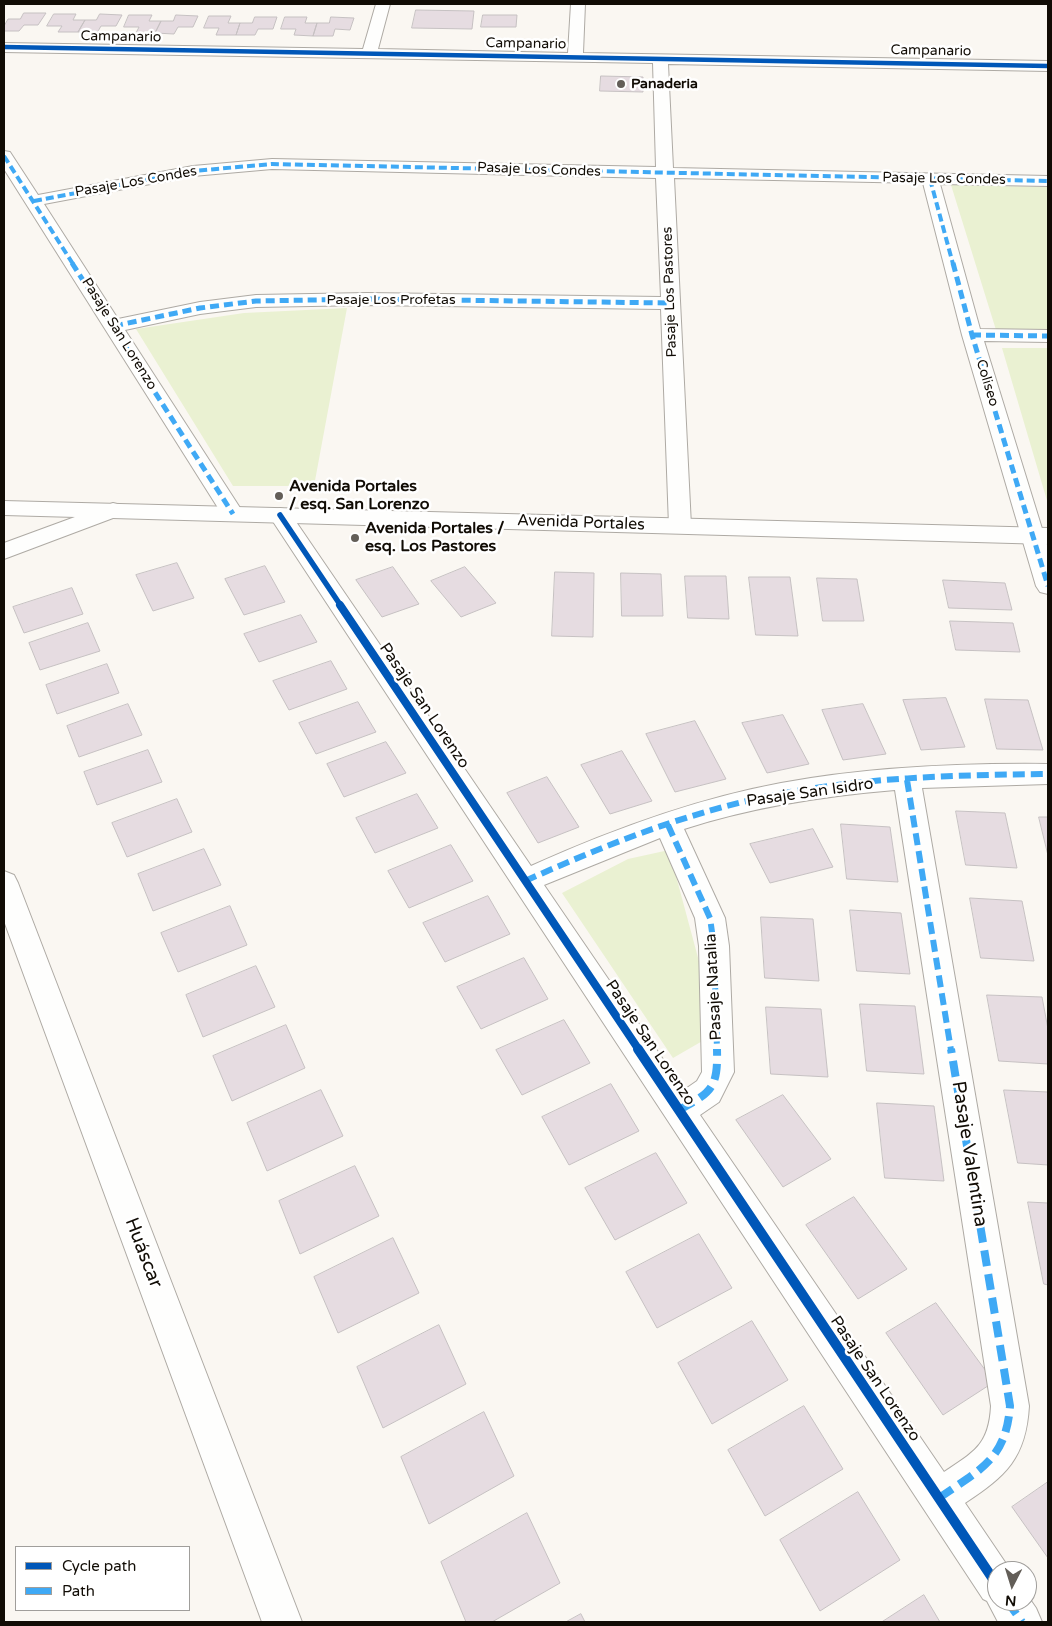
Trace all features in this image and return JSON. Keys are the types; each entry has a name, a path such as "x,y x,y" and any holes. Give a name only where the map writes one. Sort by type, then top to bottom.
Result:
{"street":[{"path":"369,53 383,4"},
{"path":"575,57 578,4"},
{"name":"Campanario","path":"4,47 1048,66"},
{"name":"Pasaje Los Pastores","path":"660,59 680,526"},
{"name":"Pasaje San Lorenzo","path":"4,156 233,514"},
{"name":"Pasaje Los Condes","path":"34,201 193,171 272,164 1048,181"},
{"name":"Coliseo","path":"930,179 972,335 1041,535 1048,586"},
{"name":"Pasaje Los Profetas","path":"114,326 200,308 285,300 377,299 670,303"},
{"path":"972,335 1048,336"},
{"name":"Avenida Portales","path":"4,508 1041,535"},
{"name":"Avenida Portales","path":"4,551 113,510"},
{"name":"Pasaje San Lorenzo","path":"280,515 987,1571"},
{"name":"Pasaje San Isidro","path":"525,881 571,861 668,825 743,802 803,790 907,780 1048,774"},
{"name":"Pasaje Valentina","path":"907,780 1010,1406 1010,1422 1001,1450 994,1459 939,1498"},
{"name":"Pasaje Natalia","path":"668,825 704,902 710,918 714,946 718,1072 711,1090 679,1110"},
{"name":"Huáscar","path":"4,883 282,1622"},
{"path":"1014,1611 1022,1622"}],"green space":[{"path":"951,185 1048,187 1048,331 996,330"},
{"path":"347,308 314,486 233,486 136,329 244,313"},
{"path":"1002,348 1048,348 1048,504"},
{"path":"669,850 718,1032 673,1058 562,893 628,859"}],"building":[{"path":"416,10 474,11 472,29 412,28"},
{"path":"24,13 46,13 38,25 24,25 19,31 4,31 4,26 8,19 20,19"},
{"path":"54,14 76,14 73,20 85,20 78,32 58,32 62,26 47,26"},
{"path":"100,14 122,15 116,26 101,26 97,33 78,32 85,20 96,20"},
{"path":"129,15 152,15 149,21 161,21 155,33 136,33 139,27 124,27"},
{"path":"176,15 198,16 193,27 178,27 174,34 155,33 161,21 173,21"},
{"path":"483,15 517,15 516,27 481,27"},
{"path":"209,16 231,16 228,23 240,23 236,35 216,35 219,28 204,28"},
{"path":"255,17 277,17 273,29 258,29 255,35 236,35 240,23 252,23"},
{"path":"285,17 307,17 305,23 317,23 313,36 294,35 296,29 281,29"},
{"path":"331,17 354,18 350,30 335,29 333,36 313,36 317,23 329,23"},
{"name":"Panaderia","path":"601,76 643,77 643,92 600,91"},
{"path":"177,563 194,598 153,611 136,575"},
{"path":"265,566 285,602 244,615 225,579"},
{"path":"393,567 419,604 382,617 356,580"},
{"path":"465,567 496,603 461,617 431,581"},
{"path":"555,572 594,573 593,637 552,636"},
{"path":"621,573 661,574 663,616 622,616"},
{"path":"685,576 726,576 729,619 688,618"},
{"path":"749,577 790,577 798,636 756,635"},
{"path":"817,578 857,579 864,621 823,621"},
{"path":"943,580 1005,583 1012,610 949,608"},
{"path":"72,588 83,614 24,633 13,607"},
{"path":"301,615 317,642 259,662 244,634"},
{"path":"950,621 1013,623 1020,652 956,650"},
{"path":"88,623 100,651 40,670 29,643"},
{"path":"331,661 347,689 289,710 273,681"},
{"path":"107,664 119,693 57,714 46,685"},
{"path":"946,698 965,747 921,750 903,700"},
{"path":"985,699 1028,700 1043,750 997,749"},
{"path":"358,702 376,732 316,754 299,723"},
{"path":"128,704 142,735 79,757 67,726"},
{"path":"863,704 886,754 843,760 822,710"},
{"path":"783,715 809,764 767,773 742,723"},
{"path":"695,721 726,779 675,792 646,734"},
{"path":"386,742 406,773 344,797 327,764"},
{"path":"148,750 162,782 97,805 84,772"},
{"path":"622,751 652,801 610,814 581,765"},
{"path":"547,777 579,827 538,843 507,793"},
{"path":"417,794 438,828 375,853 356,818"},
{"path":"177,799 192,832 127,857 112,823"},
{"path":"956,811 1005,813 1017,868 966,865"},
{"path":"1039,817 1048,817 1048,855"},
{"path":"841,824 890,827 898,882 847,879"},
{"path":"813,829 833,867 770,883 750,844"},
{"path":"451,845 473,881 409,908 388,871"},
{"path":"204,849 221,885 153,911 138,874"},
{"path":"488,896 510,934 445,962 423,923"},
{"path":"970,898 1022,901 1034,961 981,958"},
{"path":"230,906 247,945 178,972 161,933"},
{"path":"850,910 901,913 910,974 857,971"},
{"path":"761,917 813,919 819,981 765,978"},
{"path":"524,958 548,999 481,1029 457,987"},
{"path":"256,966 275,1007 203,1037 186,995"},
{"path":"987,995 1042,997 1048,1029 1048,1064 999,1061"},
{"path":"860,1004 915,1006 924,1074 867,1071"},
{"path":"766,1007 821,1009 828,1077 771,1074"},
{"path":"564,1020 590,1063 522,1095 496,1050"},
{"path":"286,1025 305,1068 232,1101 213,1056"},
{"path":"611,1084 639,1131 569,1165 542,1117"},
{"path":"321,1090 343,1136 267,1171 247,1123"},
{"path":"1004,1090 1048,1092 1048,1165 1018,1163"},
{"path":"783,1095 831,1159 783,1187 736,1120"},
{"path":"877,1103 934,1106 944,1181 885,1178"},
{"path":"656,1153 687,1203 615,1240 585,1188"},
{"path":"355,1166 379,1216 300,1254 279,1201"},
{"path":"854,1197 907,1269 858,1299 806,1225"},
{"path":"1028,1202 1048,1203 1048,1285 1044,1284"},
{"path":"699,1234 732,1288 657,1328 626,1272"},
{"path":"393,1238 419,1293 338,1333 314,1277"},
{"path":"936,1303 994,1382 943,1415 886,1333"},
{"path":"752,1321 788,1380 712,1424 678,1363"},
{"path":"439,1325 466,1384 383,1428 357,1367"},
{"path":"804,1406 843,1469 765,1516 728,1450"},
{"path":"484,1412 514,1476 429,1524 401,1457"},
{"path":"1048,1482 1048,1558 1012,1507"},
{"path":"858,1492 900,1560 820,1611 780,1540"},
{"path":"527,1513 560,1583 492,1622 466,1622 441,1562"},
{"path":"924,1595 940,1622 882,1622"},
{"path":"581,1614 585,1622 566,1622"}],"marked path":[{"path":"4,156 233,514"},
{"path":"34,201 193,171 272,164 1048,181"},
{"path":"930,179 972,335 1048,586"},
{"path":"114,326 200,308 256,301 367,299 670,303"},
{"path":"972,335 1048,336"},
{"path":"525,881 660,826 715,809 780,794 894,779 1048,774"},
{"path":"907,780 1010,1406 1009,1424 1005,1439 998,1451 978,1471 939,1498"},
{"path":"668,825 710,918 714,946 718,1072 712,1086 703,1096 679,1110"},
{"path":"1014,1611 1022,1622"}],"cycle path":[{"path":"4,47 1048,66"},
{"path":"280,515 987,1570"}],"place":[{"name":"Panaderia","path":"621,84"},
{"name":"Avenida Portales / esq. San Lorenzo","path":"279,496"},
{"name":"Avenida Portales / esq. Los Pastores","path":"355,538"}]}
